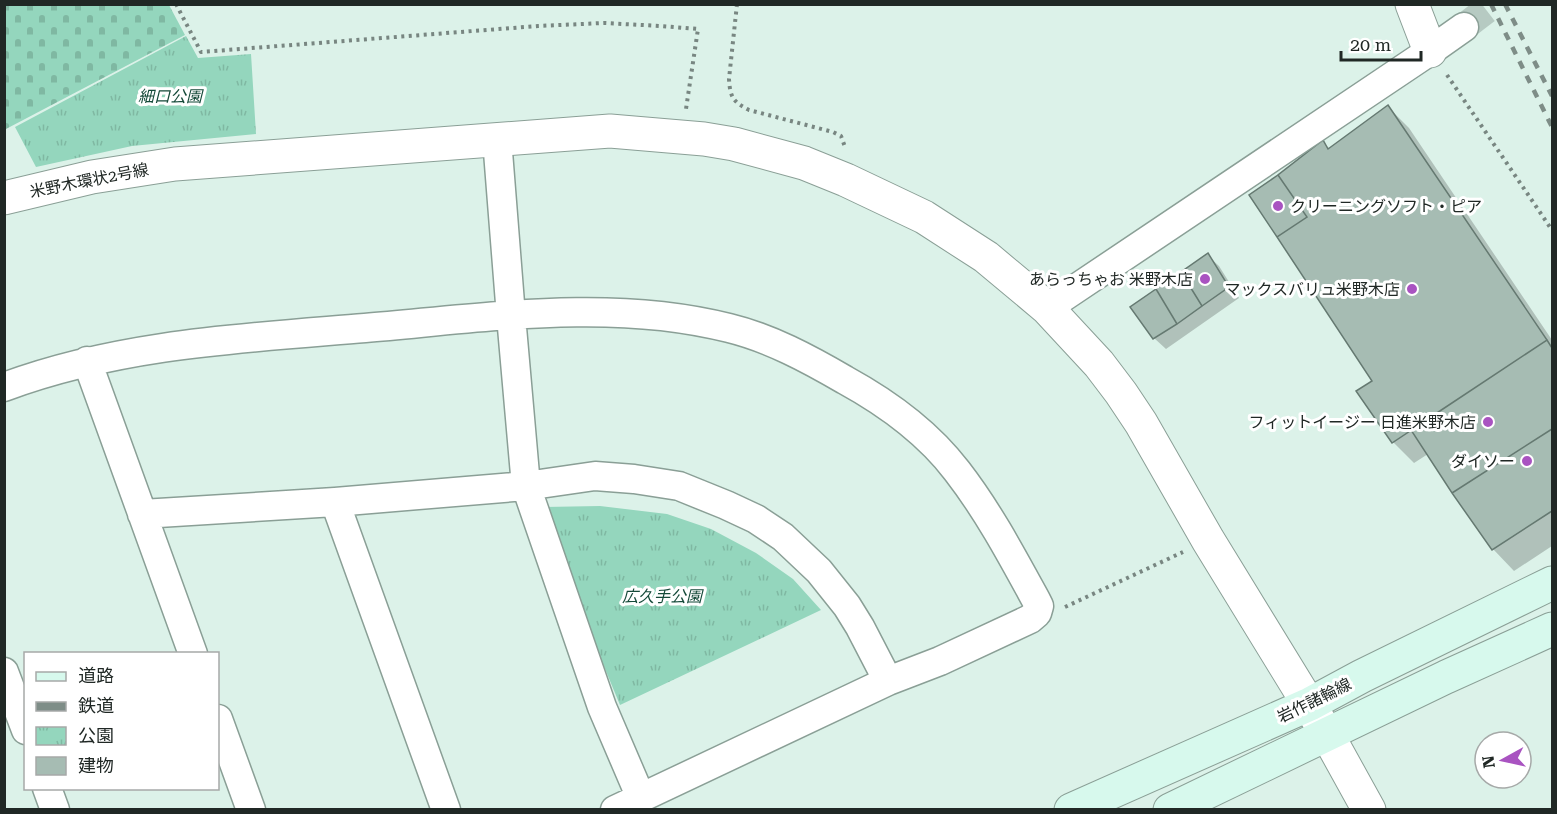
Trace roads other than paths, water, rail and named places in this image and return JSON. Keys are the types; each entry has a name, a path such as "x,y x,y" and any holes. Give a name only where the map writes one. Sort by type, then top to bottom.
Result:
{"main road":[{"name":"岩作諸輪線","path":"1071,810 1310,704 1552,583"},
{"path":"1170,810 1446,677 1552,629"}],"street":[{"path":"1412,4 1431,51"},
{"path":"1047,308 1464,27"},
{"name":"米野木環状2号線","path":"5,195 92,177 175,164 610,131 734,144 804,163 888,198 924,217 986,257 1047,308 1099,364 1141,423 1208,540 1310,704 1369,810"},
{"path":"497,139 526,486 602,707 641,798"},
{"path":"4,387 87,361 169,347 292,334 586,312 643,314 731,328 806,357 874,396 927,438 956,470 1002,537 1039,606 1037,613 1030,619 940,661 888,681 615,810"},
{"path":"87,361 193,652"},
{"path":"142,514 335,502 526,486 595,476 679,486 756,519 783,537 819,571 847,606 888,681"},
{"path":"335,502 446,810"},
{"path":"4,672 24,725"},
{"path":"219,722 251,810"},
{"path":"47,790 55,810"}],"tunnel":[{"path":"1464,27 1494,4"}],"railway":[{"path":"1491,4 1552,127"},
{"path":"1505,4 1552,96"}],"place":[{"name":"クリーニングソフト・ピア","path":"1278,206"},
{"name":"あらっちゃお 米野木店","path":"1205,279"},
{"name":"マックスバリュ米野木店","path":"1412,289"},
{"name":"フィットイージー 日進米野木店","path":"1488,422"},
{"name":"ダイソー","path":"1527,461"}],"park label":[{"name":"細口公園","path":"170,96"},
{"name":"広久手公園","path":"662,596"}]}
